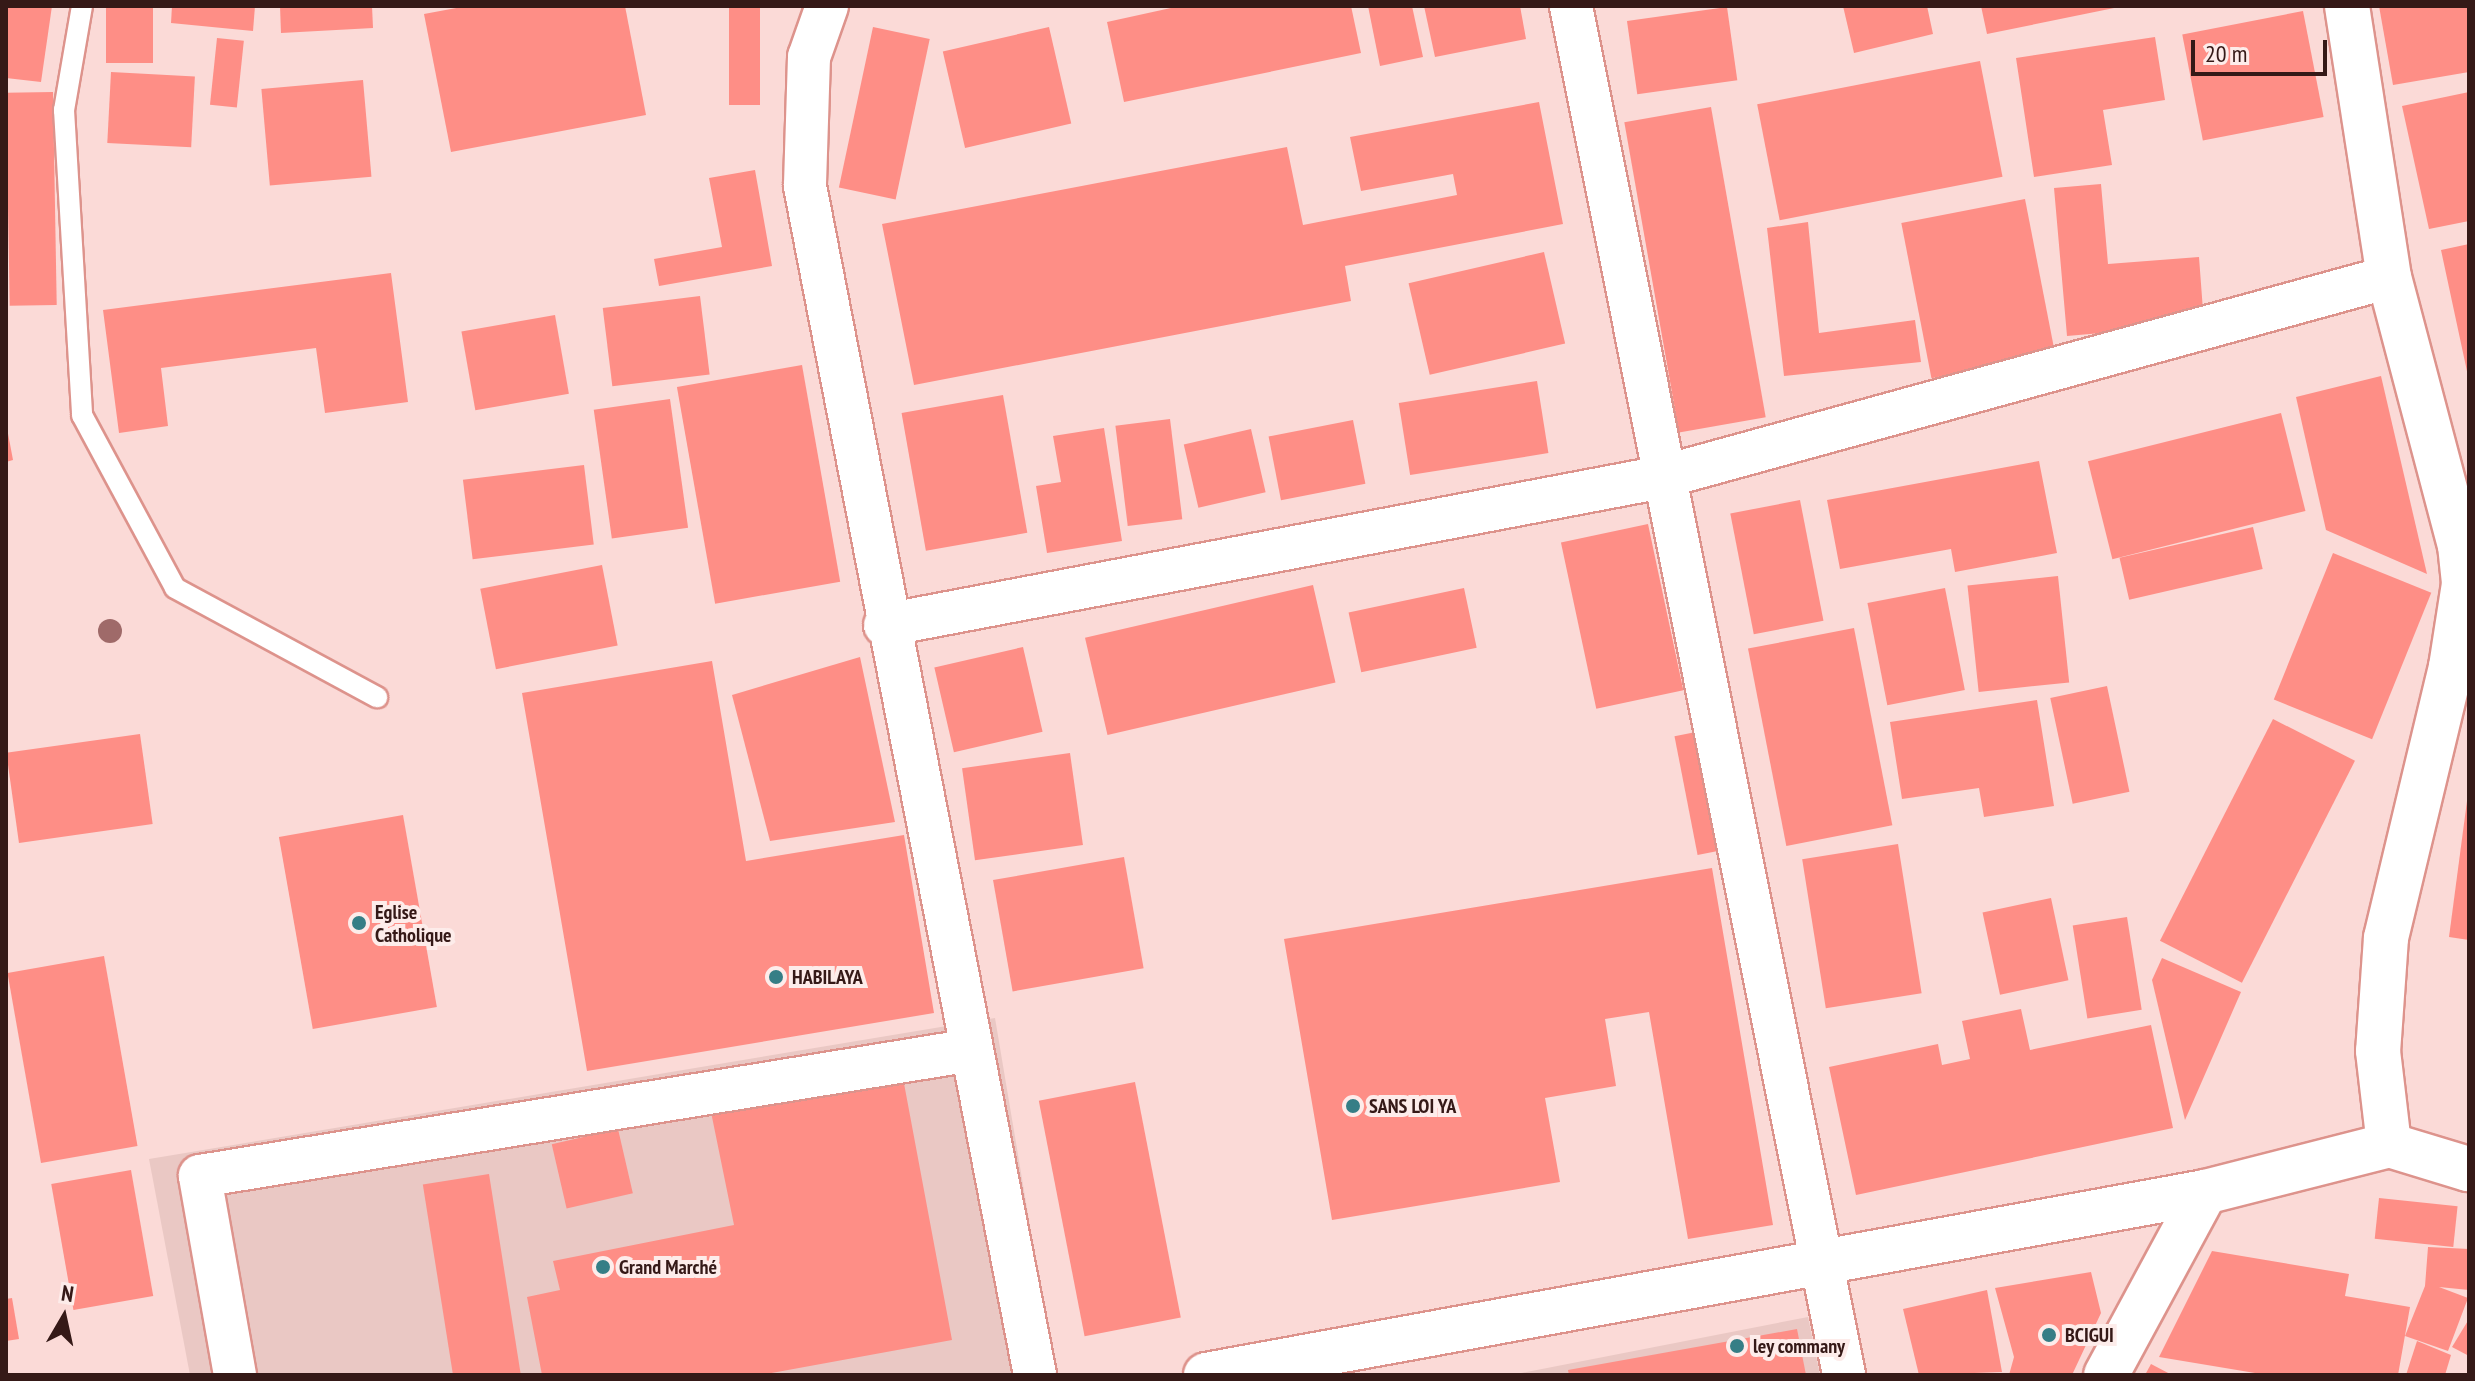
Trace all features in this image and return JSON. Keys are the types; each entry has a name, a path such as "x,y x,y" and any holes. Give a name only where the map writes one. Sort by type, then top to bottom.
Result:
{"main road":[{"path":"2347,6 2389,277 2464,584 2451,667 2386,938 2378,1051 2389,1145"},
{"path":"1206,1375 1821,1259 2205,1192 2389,1145 2469,1169"},
{"path":"2106,1375 2205,1192"}],"street":[{"path":"827,6 809,57 805,186 885,625 1035,1375"},
{"path":"1571,6 1662,477 1844,1375"},
{"path":"885,625 1662,477 2389,277"},
{"path":"235,1375 200,1176 972,1050"}],"lane":[{"path":"82,6 64,110 82,415 175,588 377,697"}],"shaded area":[{"name":"Grand Marché","path":"995,1018 1055,1375 190,1375 149,1159"},
{"name":"ley commany","path":"1808,1317 1820,1375 1511,1375"}],"building":[{"path":"6,6 52,6 41,82 6,78"},
{"path":"106,6 153,6 153,63 106,63"},
{"path":"172,6 255,6 253,31 171,23"},
{"path":"280,6 372,6 373,28 281,33"},
{"path":"467,6 625,6 646,115 451,152 424,14"},
{"path":"729,6 760,6 760,105 729,105"},
{"path":"1180,6 1351,6 1361,53 1124,102 1107,22"},
{"path":"1368,6 1412,6 1423,57 1380,66"},
{"path":"1424,6 1520,6 1526,39 1435,57"},
{"path":"1843,6 1927,6 1933,34 1854,53"},
{"path":"1981,6 2119,6 2119,7 1987,34"},
{"path":"2379,6 2469,6 2469,72 2393,85"},
{"path":"1727,7 1737,80 1637,94 1627,21"},
{"path":"2303,11 2324,117 2203,140 2182,34"},
{"path":"873,27 930,39 896,199 839,187"},
{"path":"1049,27 1071,123 965,148 943,52"},
{"path":"2155,37 2165,100 2103,110 2112,165 2034,177 2016,58"},
{"path":"217,38 244,41 237,107 210,105"},
{"path":"1980,61 2003,177 1780,220 1757,104"},
{"path":"111,72 195,76 191,147 107,143"},
{"path":"363,80 371,177 270,186 261,89"},
{"path":"53,92 57,305 10,306 6,93"},
{"path":"2469,92 2469,221 2429,229 2402,106"},
{"path":"1539,102 1563,224 1345,266 1351,301 914,385 882,224 1287,147 1303,225 1457,195 1453,174 1361,191 1350,137"},
{"path":"1711,107 1766,417 1679,432 1624,122"},
{"path":"755,170 772,266 659,286 654,259 722,247 709,178"},
{"path":"2101,184 2108,264 2199,257 2204,324 2067,336 2054,188"},
{"path":"2025,199 2055,354 1931,378 1901,223"},
{"path":"1808,222 1819,333 1915,320 1921,362 1784,376 1767,228"},
{"path":"2469,244 2469,376 2468,376 2441,250"},
{"path":"1544,252 1565,344 1430,375 1409,283"},
{"path":"391,273 408,402 325,413 316,348 161,368 168,426 119,433 103,310"},
{"path":"700,296 710,374 612,386 603,308"},
{"path":"555,315 569,394 475,410 461,331"},
{"path":"802,365 840,582 715,604 677,387"},
{"path":"2381,376 2427,574 2326,530 2296,397"},
{"path":"1537,381 1548,453 1410,475 1399,403"},
{"path":"1003,395 1027,533 926,551 902,413"},
{"path":"670,399 688,528 612,538 594,410"},
{"path":"2281,413 2305,511 2112,559 2088,461"},
{"path":"1170,419 1182,519 1128,526 1115,426"},
{"path":"1353,420 1365,484 1281,500 1269,436"},
{"path":"6,423 13,460 6,462"},
{"path":"1104,428 1122,541 1047,553 1036,486 1061,482 1053,436"},
{"path":"1251,429 1266,492 1198,508 1184,445"},
{"path":"2039,461 2057,553 1955,572 1951,549 1840,569 1827,500"},
{"path":"584,465 594,544 473,559 463,480"},
{"path":"1800,500 1823,621 1754,634 1730,514"},
{"path":"1648,524 1683,690 1596,709 1561,543"},
{"path":"2253,527 2263,569 2129,600 2120,558"},
{"path":"2333,553 2431,593 2372,739 2274,699"},
{"path":"602,565 618,645 496,669 480,589"},
{"path":"2058,576 2069,682 1979,692 1967,586"},
{"path":"1313,585 1335,682 1107,735 1085,638"},
{"path":"1464,588 1477,648 1361,672 1349,613"},
{"path":"1945,588 1965,690 1887,705 1867,603"},
{"path":"1854,628 1892,825 1786,846 1748,649"},
{"path":"1023,647 1043,732 954,752 934,667"},
{"path":"860,657 895,822 770,841 732,695"},
{"path":"712,661 746,861 904,835 934,1013 587,1071 522,693"},
{"path":"2107,686 2129,792 2073,804 2050,698"},
{"path":"2037,700 2054,806 1984,817 1979,788 1902,799 1890,722"},
{"path":"2273,719 2355,761 2242,983 2160,941"},
{"path":"1701,731 1724,850 1698,855 1674,736"},
{"path":"140,734 153,824 19,843 6,753"},
{"path":"1070,753 1083,845 975,860 962,768"},
{"path":"2469,801 2469,940 2449,937"},
{"name":"Eglise Catholique","path":"403,815 437,1007 313,1029 279,837"},
{"path":"1898,844 1922,993 1826,1008 1802,859"},
{"path":"1124,857 1144,968 1013,991 993,880"},
{"path":"1712,868 1773,1225 1688,1239 1649,1012 1605,1019 1616,1086 1545,1098 1560,1182 1332,1220 1284,939"},
{"path":"2051,898 2068,980 2000,995 1983,913"},
{"path":"2127,917 2142,1010 2087,1018 2073,926"},
{"path":"104,956 138,1146 41,1163 7,973"},
{"path":"2162,958 2241,992 2185,1120 2152,980"},
{"path":"2021,1009 2030,1050 2151,1025 2173,1128 1856,1195 1829,1067 1938,1044 1942,1065 1970,1059 1962,1021"},
{"path":"903,1078 952,1340 761,1375 542,1375 527,1297 560,1290 553,1261 734,1225 711,1112"},
{"path":"1135,1082 1181,1318 1085,1336 1039,1101"},
{"path":"618,1129 633,1193 567,1209 552,1144"},
{"path":"131,1170 153,1296 73,1310 51,1184"},
{"path":"489,1174 521,1375 453,1375 423,1184"},
{"path":"2379,1198 2458,1206 2453,1247 2375,1239"},
{"path":"2428,1247 2469,1249 2469,1290 2439,1287 2468,1298 2448,1351 2405,1336 2425,1286"},
{"path":"2212,1251 2349,1274 2345,1296 2410,1307 2398,1375 2267,1375 2159,1357"},
{"name":"BCIGUI","path":"2091,1272 2101,1313 2072,1375 2009,1375 2014,1357 1995,1288"},
{"path":"1987,1290 2002,1372 1919,1375 1903,1309"},
{"path":"12,1298 19,1339 6,1341 6,1299"},
{"path":"2469,1319 2469,1356 2452,1347"},
{"name":"ley commany","path":"1797,1329 1806,1375 1569,1375 1568,1370"},
{"path":"2417,1341 2451,1355 2445,1375 2406,1375"},
{"path":"2151,1364 2172,1375 2145,1375"}],"place":[{"name":"Eglise Catholique","path":"359,923"},
{"name":"HABILAYA","path":"776,977"},
{"name":"SANS LOI YA","path":"1353,1106"},
{"name":"Grand Marché","path":"603,1267"},
{"name":"BCIGUI","path":"2049,1335"},
{"name":"ley commany","path":"1737,1346"}]}
